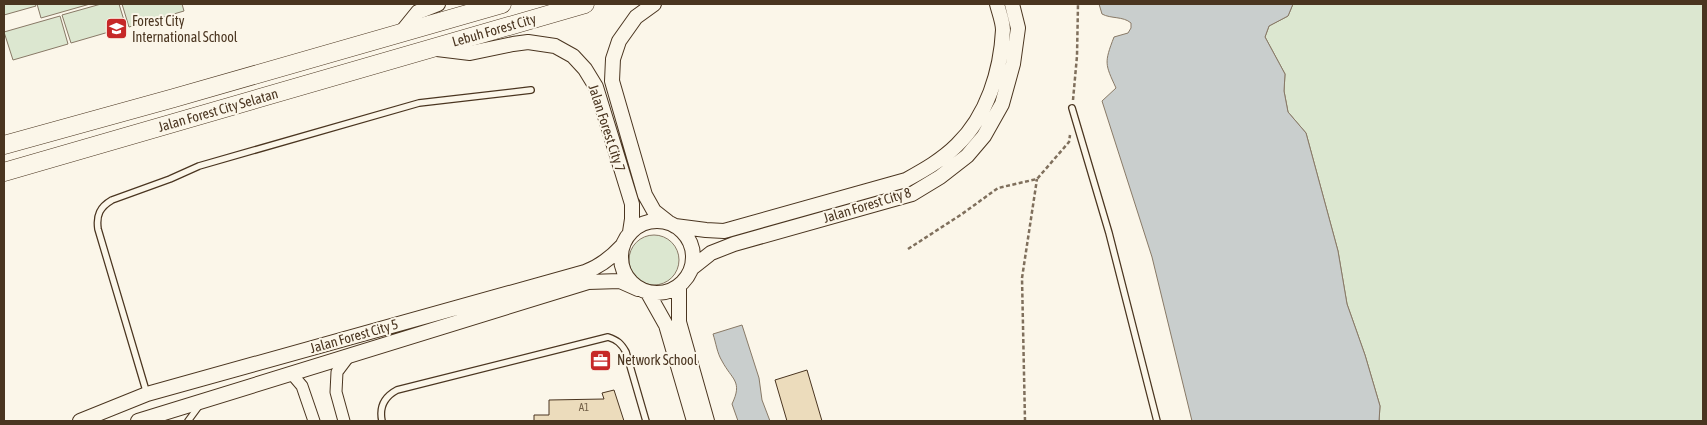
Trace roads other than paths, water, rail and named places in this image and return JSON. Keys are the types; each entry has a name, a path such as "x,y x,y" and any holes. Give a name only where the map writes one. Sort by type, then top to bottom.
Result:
{"main road":[{"name":"Lebuh Forest City","path":"401,33 502,4"},
{"name":"Lebuh Forest City","path":"432,48 585,4"},
{"name":"Jalan Forest City Selatan","path":"4,145 166,101 401,33"},
{"name":"Jalan Forest City Selatan","path":"4,172 432,48"}],"street":[{"path":"401,33 418,12 438,4"},
{"name":"Jalan Forest City 7","path":"654,4 636,16 619,41 613,59 612,81 645,195 654,211 672,224"},
{"name":"Jalan Forest City 8","path":"672,224 724,231 906,180 932,165 957,146 972,128 989,98 998,62 1003,28 997,4"},
{"name":"Jalan Forest City 8","path":"692,268 711,253 734,244 912,194 940,177 967,156 984,136 1002,104 1013,64 1018,28 1012,4"},
{"name":"Jalan Forest City 7","path":"432,48 470,53 528,42 555,46 573,56 585,69 596,87 632,204 630,232"},
{"path":"643,291 659,294 670,292 679,286 689,275 692,268 693,252 691,244 687,237 672,224 652,221 644,223 630,232 620,254 626,278 643,291 666,324 694,421"},
{"name":"Jalan Forest City 5","path":"80,421 147,394 585,272 610,259 622,246"},
{"name":"Jalan Forest City 5","path":"138,421 159,418 204,400 588,282 620,281 643,291"},
{"path":"679,286 679,322 707,421"},
{"path":"344,421 336,392 337,372 349,356"},
{"path":"291,373 302,386 314,421"}],"lane":[{"path":"147,394 98,228 99,211 104,205 112,200 170,179 199,166 419,103 532,90"},
{"path":"1072,108 1109,233 1157,421"},
{"path":"382,421 381,410 384,401 389,394 397,390 608,337 616,339 622,344 626,352 646,421"},
{"path":"188,421 204,400"}],"place":[{"name":"Forest City International School","path":"116,29"},
{"name":"Network School","path":"601,360"}]}
